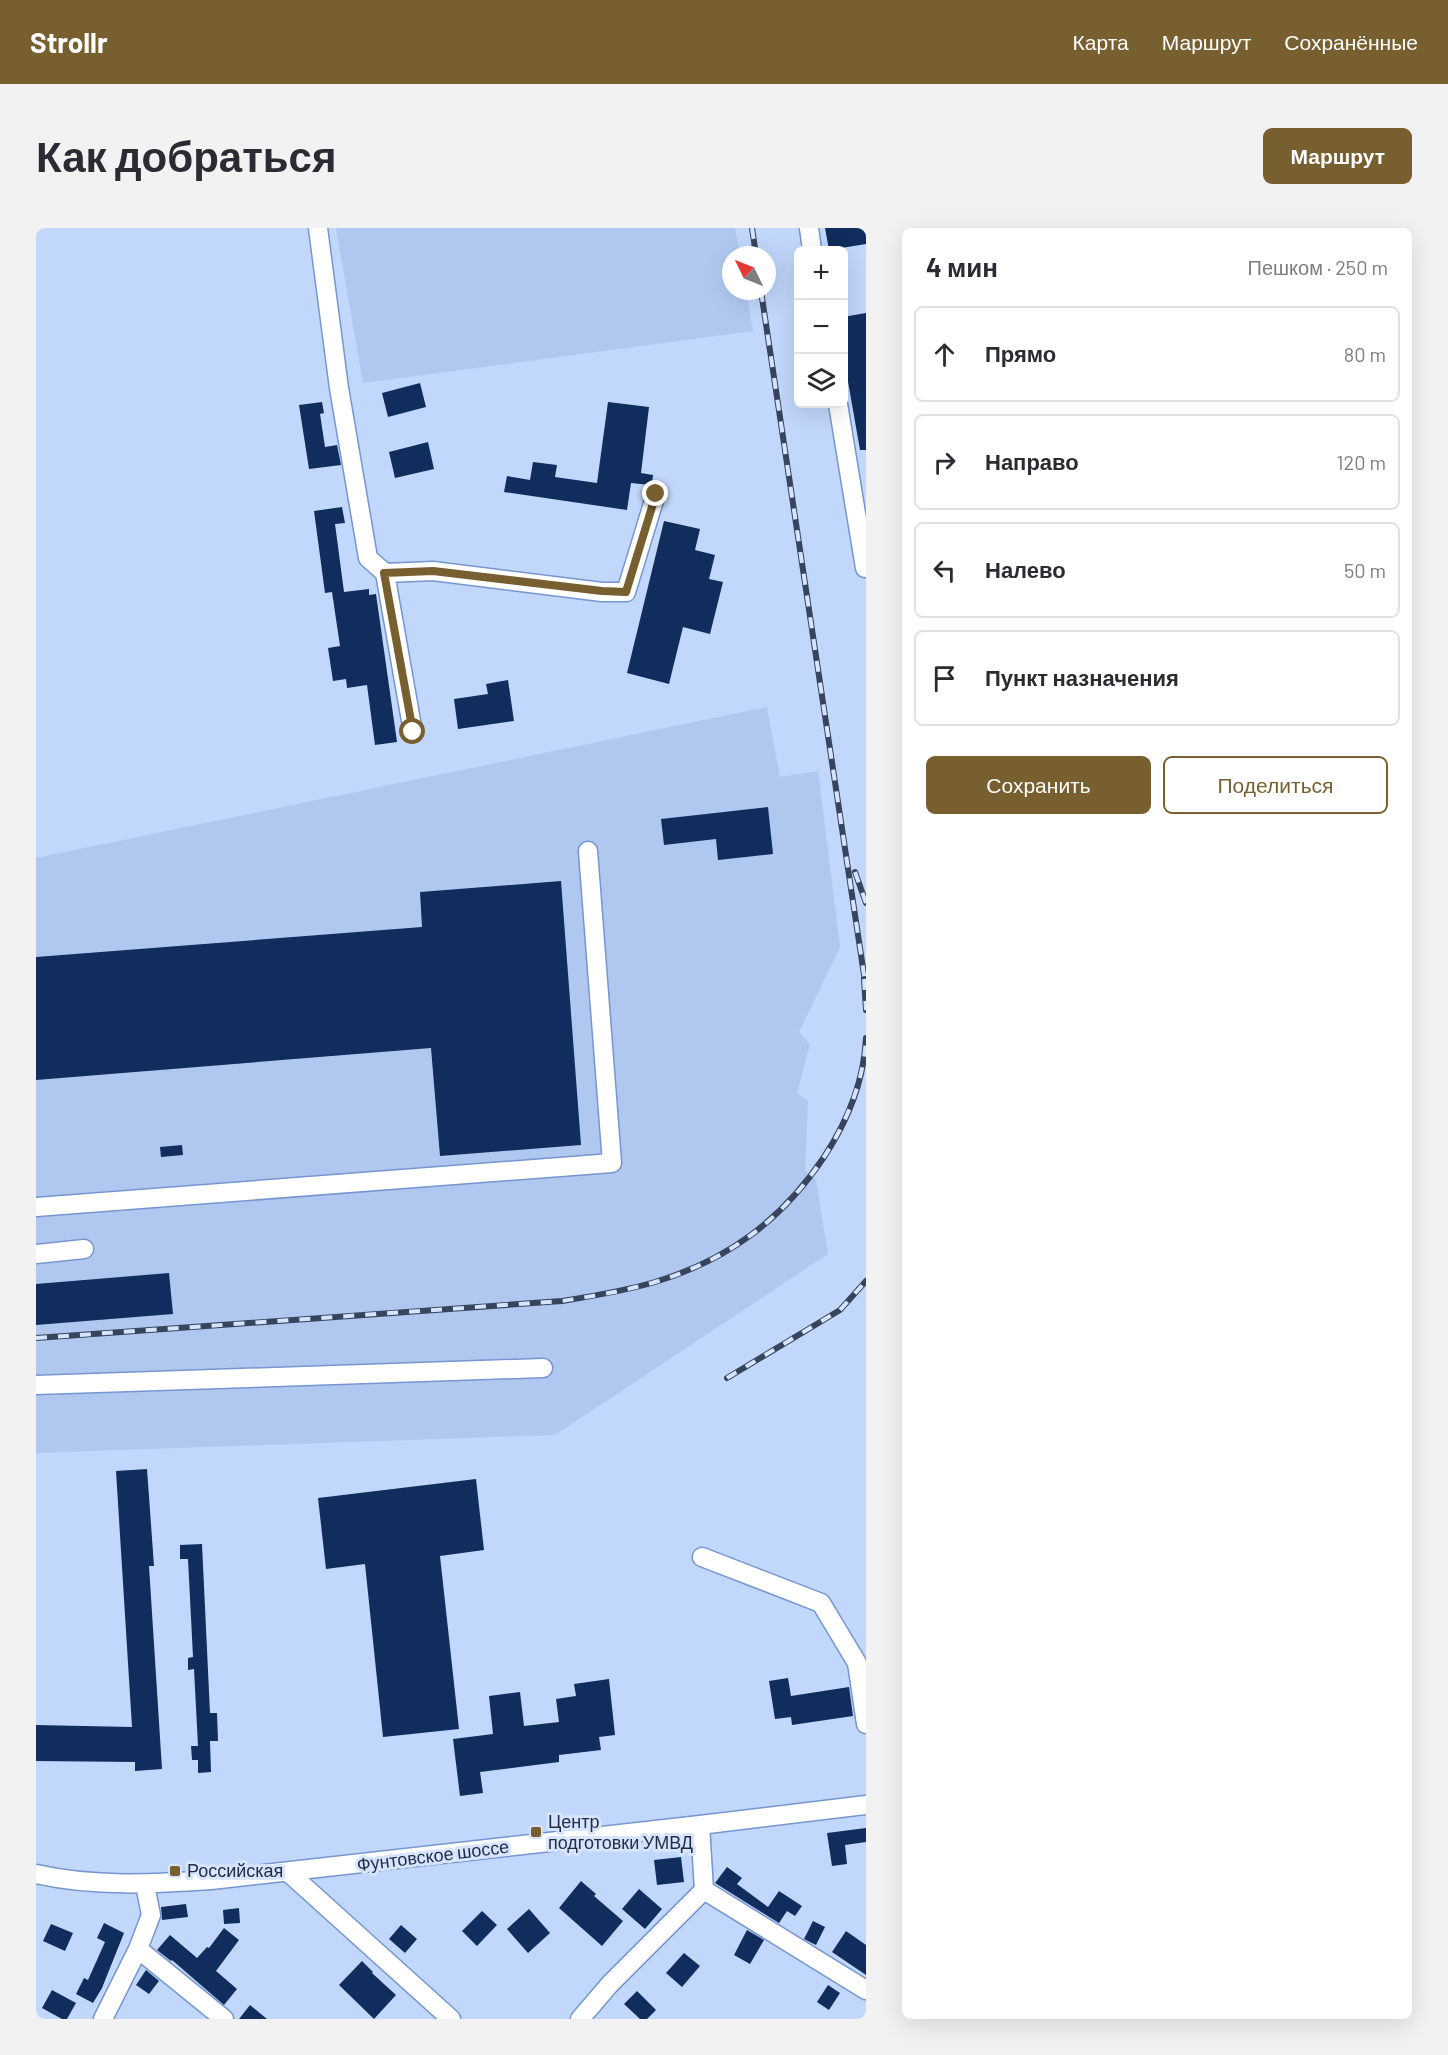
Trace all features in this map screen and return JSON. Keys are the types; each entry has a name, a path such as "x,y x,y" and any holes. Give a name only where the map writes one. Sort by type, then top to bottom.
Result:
{"street":[{"path":"318,228 339,388 368,558 384,573 413,732"},
{"path":"808,228 811,246"},
{"path":"839,408 865,568"},
{"path":"384,573 433,571 626,592 656,494"},
{"path":"36,1207 612,1163 588,851"},
{"path":"36,1254 84,1249"},
{"path":"36,1385 543,1368"},
{"path":"702,1557 821,1603 857,1663 866,1724"},
{"name":"Фунтовское шоссе","path":"36,1874 61,1880 145,1885 288,1872 866,1805"},
{"path":"580,2019 610,1984 704,1890 700,1825"},
{"path":"288,1872 451,2019"},
{"path":"103,2019 138,1949 151,1915 145,1885"},
{"path":"704,1890 866,1990"},
{"path":"138,1949 224,2019"}],"shaded area":[{"path":"336,228 735,228 738,246 722,246 722,300 748,300 753,331 363,383"},
{"path":"767,707 780,777 818,771 840,947 799,1032 810,1044 797,1093 808,1101 805,1170 816,1180 828,1254 555,1435 36,1453 36,858"}],"building":[{"path":"825,228 866,228 866,244 848,247 828,246"},
{"path":"866,313 866,450 860,450 848,382 848,316"},
{"path":"420,383 426,407 388,417 382,393"},
{"path":"322,402 324,413 320,414 325,447 337,445 341,465 309,469 299,405"},
{"path":"608,402 649,407 641,473 653,475 652,484 631,483 627,510 504,492 507,476 530,480 533,462 557,465 555,477 597,483"},
{"path":"428,442 434,469 395,478 389,452"},
{"path":"342,507 345,523 335,524 344,592 369,589 369,595 376,594 397,742 375,745 367,685 347,688 346,679 333,681 328,648 340,646 332,592 325,593 314,511"},
{"path":"664,521 700,529 695,550 715,555 709,579 723,582 710,634 683,627 669,684 627,673"},
{"path":"508,680 514,721 458,729 454,699 488,694 486,684"},
{"path":"768,807 773,854 718,860 716,839 664,845 661,819"},
{"path":"561,881 581,1145 440,1156 431,1048 36,1080 36,957 422,927 420,892"},
{"path":"182,1145 183,1155 161,1157 160,1147"},
{"path":"169,1273 173,1314 36,1325 36,1284"},
{"path":"147,1469 154,1566 149,1566 162,1769 135,1771 135,1762 36,1761 36,1725 132,1727 116,1471"},
{"path":"476,1479 484,1550 440,1556 459,1729 383,1737 365,1564 326,1569 318,1498"},
{"path":"202,1544 210,1713 217,1713 218,1741 210,1741 211,1772 198,1773 198,1760 192,1760 191,1746 198,1746 194,1669 188,1670 188,1658 193,1657 188,1559 180,1559 180,1545"},
{"path":"788,1678 791,1696 849,1687 853,1716 792,1725 791,1717 775,1719 769,1681"},
{"path":"609,1679 615,1735 599,1737 601,1750 559,1755 559,1762 480,1772 483,1793 460,1796 453,1739 493,1734 489,1696 520,1692 524,1726 559,1722 556,1699 576,1696 574,1684"},
{"path":"866,1828 866,1842 845,1845 847,1864 832,1866 827,1833"},
{"path":"681,1857 684,1882 657,1885 654,1860"},
{"path":"727,1867 742,1878 737,1884 768,1907 779,1891 802,1906 795,1916 787,1911 779,1923 715,1883"},
{"path":"581,1881 596,1894 594,1896 623,1921 602,1946 559,1908"},
{"path":"639,1889 662,1909 645,1929 622,1909"},
{"path":"186,1904 188,1917 162,1920 161,1907"},
{"path":"239,1908 240,1923 224,1924 223,1910"},
{"path":"529,1909 550,1933 528,1953 507,1929"},
{"path":"482,1911 497,1925 477,1946 462,1931"},
{"path":"813,1921 825,1927 816,1945 804,1939"},
{"path":"104,1923 124,1933 102,1988 93,2003 76,1994 84,1978 88,1980 105,1942 97,1938"},
{"path":"51,1924 73,1933 65,1951 43,1941"},
{"path":"401,1925 417,1939 405,1953 389,1939"},
{"path":"224,1928 239,1940 216,1971 237,1989 224,2005 157,1950 170,1935 197,1958 207,1947 209,1948"},
{"path":"747,1930 764,1940 750,1964 734,1955"},
{"path":"846,1931 866,1945 866,1975 832,1952"},
{"path":"684,1953 700,1966 682,1987 666,1973"},
{"path":"362,1961 396,1995 374,2019 339,1985"},
{"path":"146,1970 159,1981 149,1994 136,1985"},
{"path":"828,1985 840,1993 829,2010 817,2002"},
{"path":"52,1990 76,2003 67,2019 62,2019 42,2008"},
{"path":"637,1991 656,2010 647,2019 640,2019 624,2004"},
{"path":"250,2005 267,2019 239,2019"}],"railway":[{"path":"752,228 755,246"},
{"path":"762,300 866,988"},
{"path":"855,872 866,903"},
{"path":"864,979 866,1010"},
{"path":"36,1338 562,1301 632,1288 681,1273 706,1262 751,1235 790,1200 808,1180 832,1144 847,1115 862,1069 866,1038"},
{"path":"727,1378 840,1310 866,1281"}],"place":[{"name":"Центр подготовки УМВД","path":"536,1832"},
{"name":"Российская","path":"175,1871"}],"route":[{"path":"413,732 384,573 433,571 626,592 656,494"}]}
